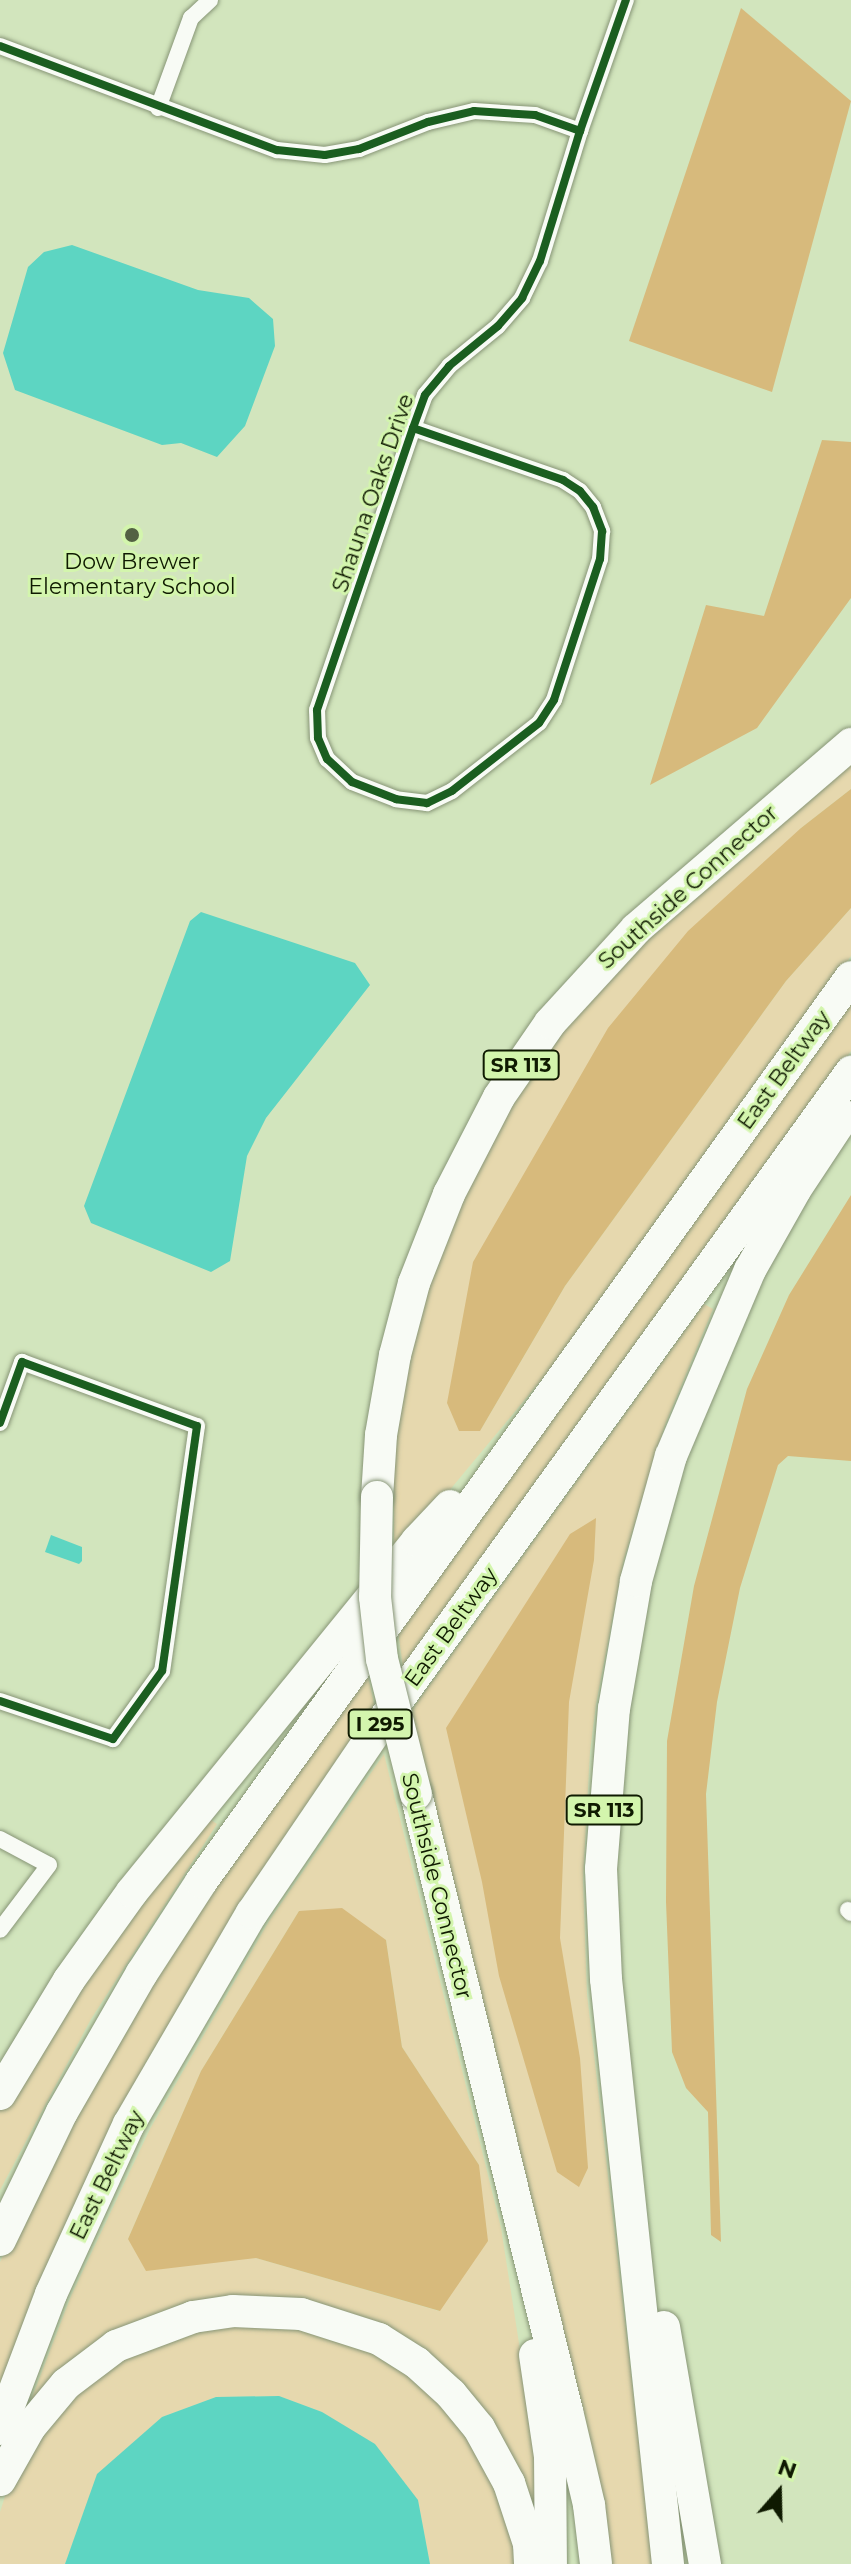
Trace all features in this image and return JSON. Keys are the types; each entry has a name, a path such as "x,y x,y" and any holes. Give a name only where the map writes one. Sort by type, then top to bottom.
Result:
{"highway":[{"name":"Southside Connector","path":"596,2564 589,2505 416,1794 402,1751 382,1659 374,1586 381,1435 392,1369 414,1283 449,1194 499,1097 550,1023 636,929 851,744"},
{"name":"East Beltway","path":"0,2240 62,2112 142,1973 193,1895 851,977"},
{"name":"East Beltway","path":"0,2429 51,2294 129,2124 252,1913 391,1709 851,1072"},
{"name":"SR 113","path":"668,2564 615,2067 601,1869 616,1695 636,1581 671,1456 714,1348 750,1270 795,1190 851,1105"},
{"path":"0,2094 69,1980 180,1831 417,1541 544,1404"},
{"path":"615,2067 655,2274 705,2564"},
{"path":"532,2272 532,2334 550,2456 551,2564"},
{"path":"0,2480 30,2427 66,2384 116,2346 193,2317 233,2311 301,2314 379,2339 417,2363 451,2394 479,2428 509,2483 529,2544 530,2564"}],"street":[{"path":"158,108 191,18 210,0"},
{"name":"Shauna Oaks Drive","path":"413,428 563,480 580,491 593,507 602,531 600,559 554,700 539,723 452,791 427,803 396,799 352,782 327,759 318,738 317,710 413,428 425,395 449,366 498,326 522,298 540,261 580,131 626,0"},
{"path":"0,46 158,108 277,150 325,155 359,149 428,122 474,111 535,115 580,131"},
{"path":"0,1423 22,1362 197,1426 162,1671 113,1739 0,1701"},
{"path":"0,1839 49,1865 0,1930"}],"shaded area":[{"path":"741,8 851,101 772,392 629,341"},
{"path":"822,440 851,442 851,598 757,728 650,785 706,605 764,616"},
{"path":"851,761 851,789 801,828 480,1431 565,1286 786,981 851,908 851,956 587,1325 394,1557 394,1456 409,1359 431,1273 482,1153 557,1035 624,959"},
{"path":"851,789 851,908 786,981 565,1286 480,1431 459,1431 447,1403 473,1262 608,1028 688,931 801,828"},
{"path":"851,997 851,1051 404,1675 397,1624"},
{"path":"851,1195 851,1461 788,1456 778,1465 740,1588 717,1702 706,1794 721,2242 711,2235 708,2112 686,2088 672,2052 666,1902 667,1741 694,1586 747,1389 789,1295"},
{"path":"704,1304 713,1309 665,1425 624,1559 596,1704 590,1752 583,1880 587,1994 653,2564 608,2564 411,1711"},
{"path":"596,1518 594,1560 569,1702 560,1938 580,2058 588,2168 579,2187 557,2172 499,1976 482,1882 446,1728 570,1534"},
{"path":"367,1672 376,1712 247,1894 0,2385 0,2262 38,2177 115,2040 214,1888"},
{"path":"384,1754 501,2228 536,2452 538,2504 531,2511 455,2381 250,2299 45,2389 31,2400 71,2296 150,2129 269,1921","holes":["299,1911 386,1940 402,2047 479,2165 439,2311 256,2258 128,2239 201,2071"]},
{"path":"202,1814 217,1824 91,2019 0,2190 0,2108"},
{"path":"342,1908 386,1940 402,2047 479,2165 488,2241 440,2311 256,2258 146,2271 128,2239 201,2071 299,1911"},
{"path":"200,2324 336,2331 428,2384 496,2475 518,2564 430,2564 418,2500 322,2412 279,2396 216,2397 162,2417 132,2444 76,2534 65,2564 0,2564 0,2512 9,2484 39,2431 107,2363"}],"water":[{"path":"72,245 198,290 249,298 273,319 275,346 245,426 217,457 181,443 162,445 15,390 3,353 28,267 44,252"},
{"path":"201,912 355,963 370,985 266,1118 247,1156 230,1261 211,1272 91,1223 84,1206 190,921"},
{"path":"51,1535 82,1547 82,1561 79,1564 45,1552"},
{"path":"279,2396 322,2412 375,2444 418,2500 430,2564 65,2564 97,2474 162,2417 216,2397"}],"cycle path":[{"path":"413,428 563,480 580,491 593,507 602,531 600,559 554,700 539,723 452,791 427,803 396,799 352,782 327,759 318,738 317,710 413,428 425,395 449,366 498,326 522,298 540,261 580,131 626,0"},
{"path":"0,46 277,150 325,155 359,149 428,122 474,111 535,115 580,131"},
{"path":"0,1423 22,1362 197,1426 162,1671 113,1739 0,1701"}],"place":[{"name":"Dow Brewer Elementary School","path":"132,535"}]}
